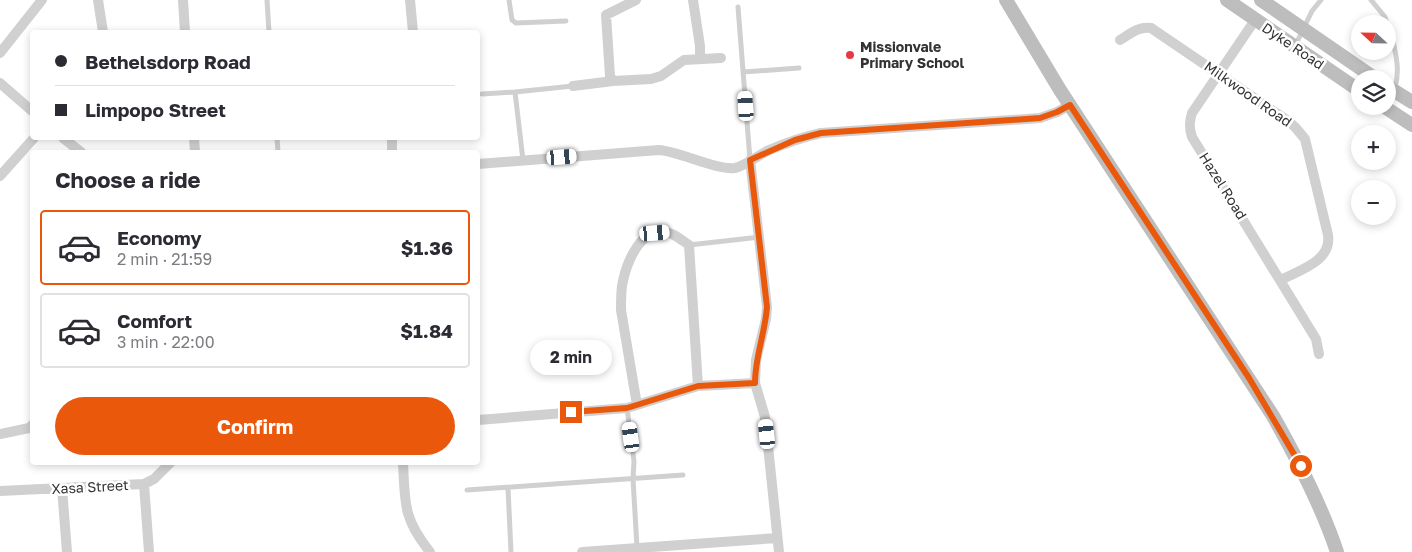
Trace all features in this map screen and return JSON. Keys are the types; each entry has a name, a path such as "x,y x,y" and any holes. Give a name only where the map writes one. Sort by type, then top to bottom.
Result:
{"main road":[{"name":"Dyke Road","path":"1227,0 1351,85"},
{"name":"Dyke Road","path":"1262,0 1363,70"},
{"path":"1008,2 1070,105 1273,416 1317,499 1337,552"},
{"path":"1396,95 1412,102"},
{"path":"1396,114 1412,125"}],"street":[{"path":"0,53 42,0"},
{"path":"98,0 104,30"},
{"path":"183,0 185,30"},
{"path":"410,0 413,30"},
{"path":"613,81 610,76 606,15 636,0"},
{"path":"693,0 700,46 700,59"},
{"name":"Hazel Road","path":"1255,20 1192,113 1189,129 1192,137 1316,339 1319,354"},
{"name":"Milkwood Road","path":"1120,40 1138,29 1144,27 1151,28 1296,127 1305,139 1328,235 1328,246 1324,255 1319,260 1281,280"},
{"path":"573,86 651,79 661,76 684,60 721,58"},
{"path":"0,83 30,109"},
{"path":"480,164 659,150 670,151 733,168 795,140 821,133 1040,118 1070,105"},
{"path":"0,176 32,140"},
{"path":"66,140 78,150"},
{"path":"750,160 767,307 756,360 755,383 765,417 779,552"},
{"path":"632,406 621,310 622,286 626,271 637,247 649,235 665,232 689,245 698,386"},
{"path":"480,420 632,406 698,386 755,383"},
{"path":"0,434 30,427"},
{"name":"Xasa Street","path":"0,491 144,484 154,479 168,465"},
{"path":"403,465 405,507 409,520 418,537 430,552"},
{"path":"144,484 149,552"},
{"path":"62,488 67,552"},
{"path":"582,552 637,547 684,548 777,538"}],"lane":[{"path":"267,0 269,30"},
{"path":"510,0 512,20 516,23 566,21"},
{"path":"1294,47 1312,11 1321,0"},
{"path":"1371,0 1383,15"},
{"path":"738,7 750,160"},
{"path":"1395,60 1398,71 1396,76"},
{"path":"743,72 799,68"},
{"path":"482,94 573,86"},
{"path":"516,92 523,160"},
{"path":"689,245 760,238"},
{"path":"632,406 634,461 632,479 637,547"},
{"path":"467,490 683,475"},
{"path":"508,488 511,552"}],"place":[{"name":"Missionvale Primary School","path":"850,55"}],"route":[{"path":"571,412 627,408 698,386 732,386 755,383 756,360 767,307 750,160 795,140 821,133 1040,118 1049,116 1070,105 1249,378 1301,466"}]}
